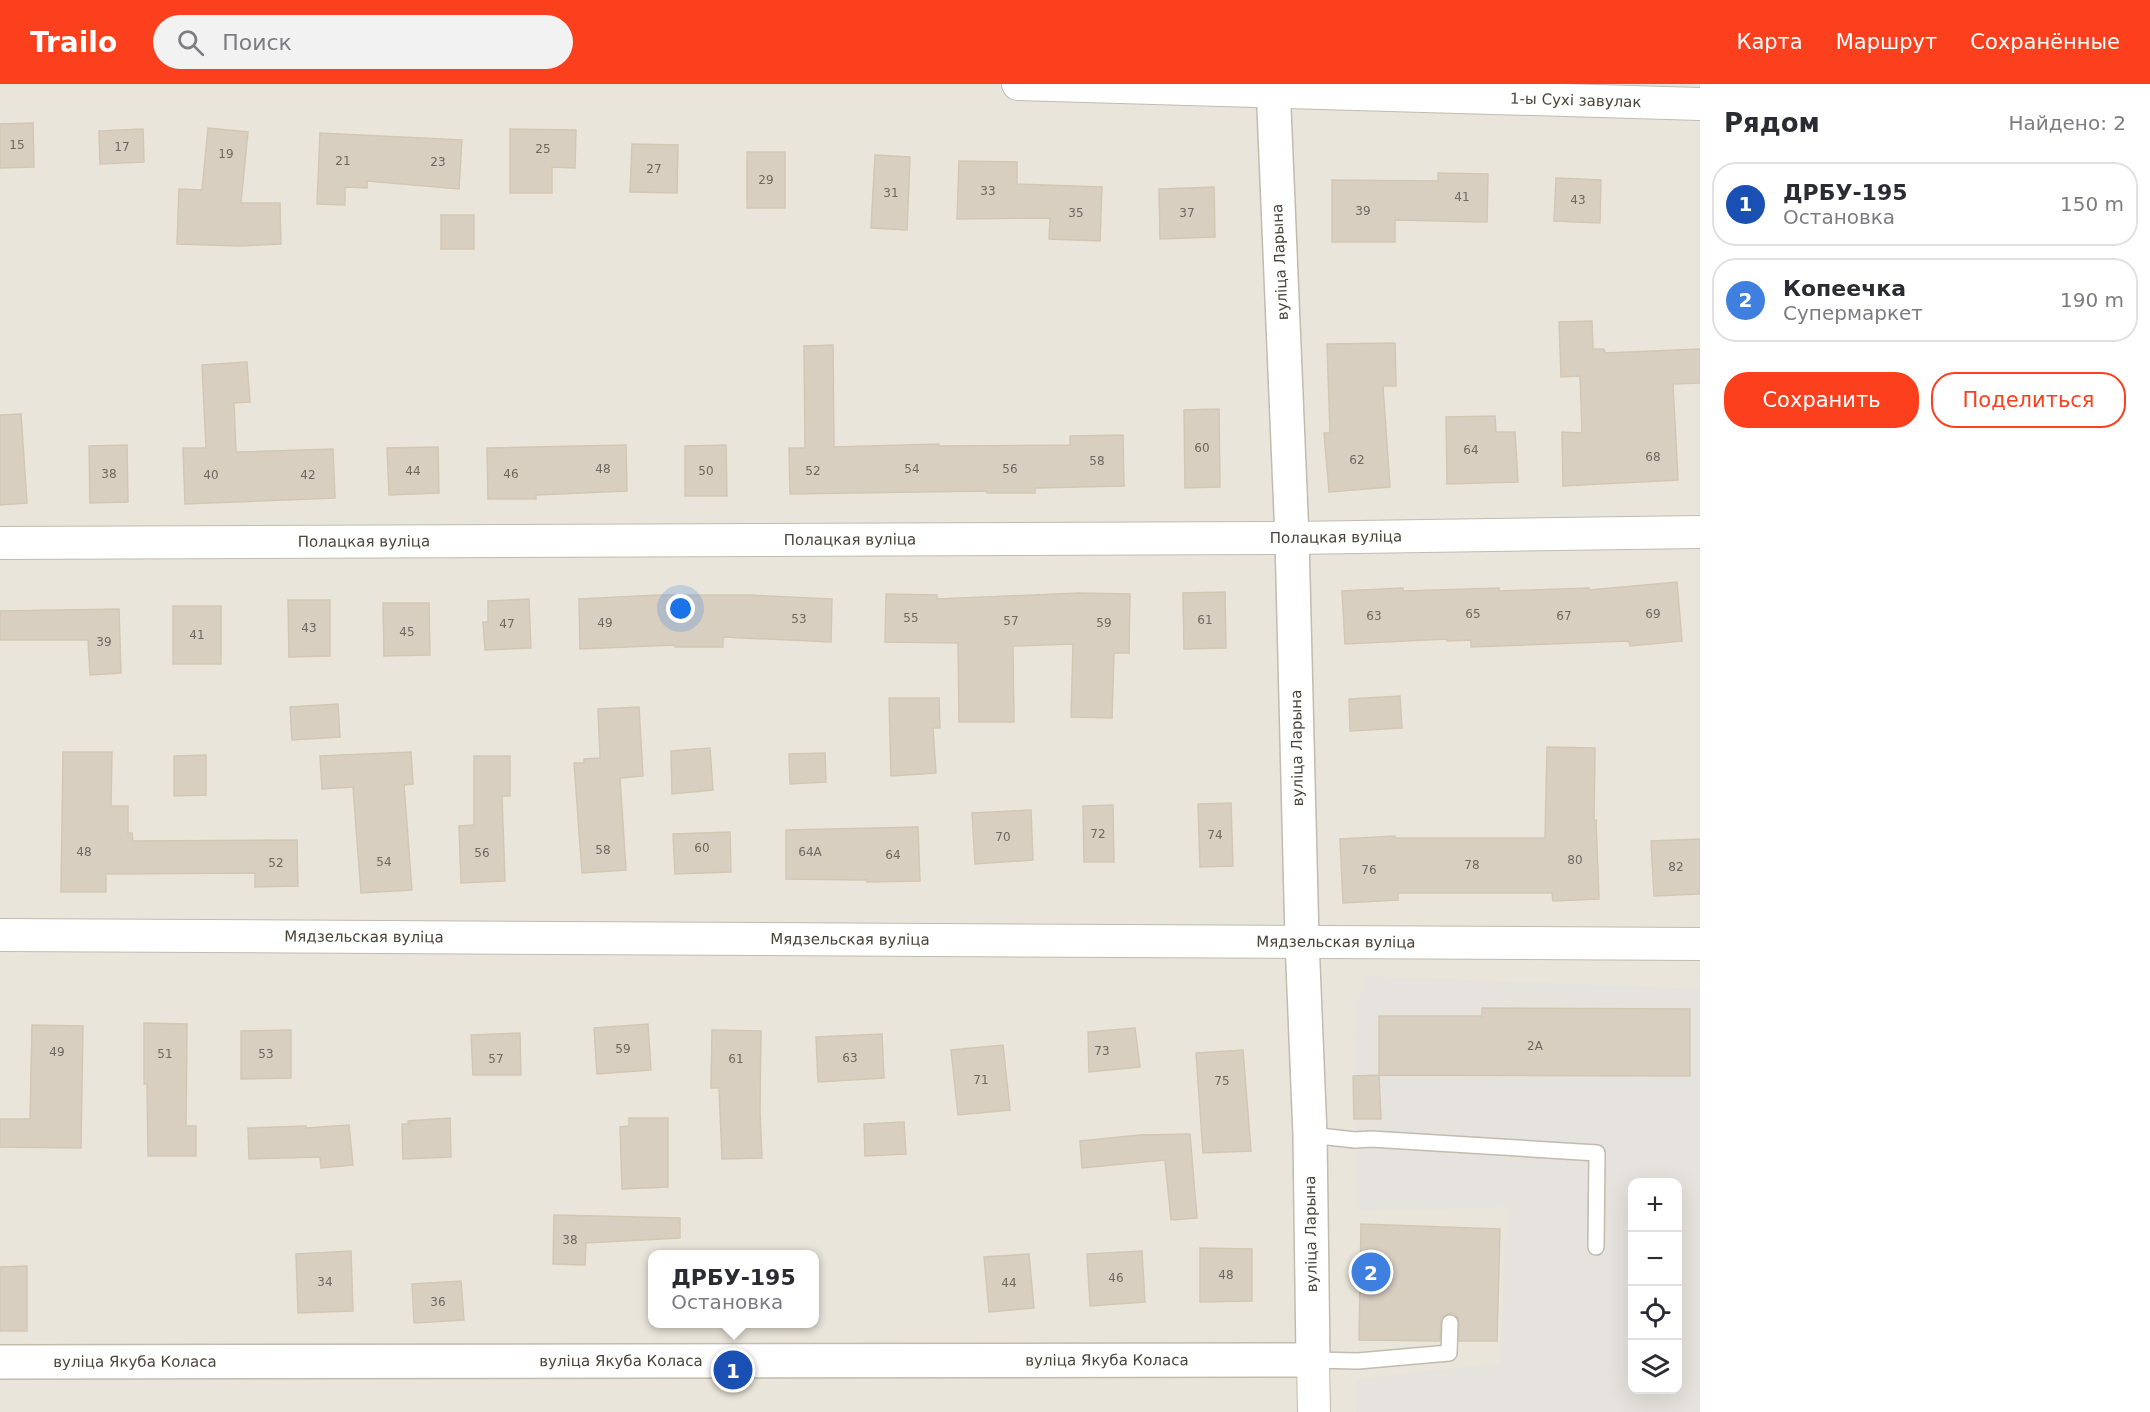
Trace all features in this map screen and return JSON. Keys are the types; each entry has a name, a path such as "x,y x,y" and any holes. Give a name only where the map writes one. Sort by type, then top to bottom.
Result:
{"street":[{"name":"1-ы Сухі завулак","path":"1018,84 1273,88 1700,104"},
{"name":"вуліца Ларына","path":"1273,88 1292,538 1302,940 1310,1135 1314,1412"},
{"name":"Полацкая вуліца","path":"0,543 1292,538 1700,532"},
{"name":"Мядзельская вуліца","path":"0,934 1700,944"},
{"name":"вуліца Якуба Коласа","path":"0,1362 1312,1360"}],"lane":[{"path":"1310,1135 1355,1140 1371,1139 1597,1153 1596,1247"},
{"path":"1312,1360 1358,1361 1449,1353 1450,1323"}],"shaded area":[{"path":"0,84 1700,84 1700,1412 0,1412"},
{"path":"1366,976 1700,989 1700,1412 1356,1412 1357,1379 1500,1363 1506,1207 1359,1211 1353,1076 1356,1008"}],"building":[{"path":"33,123 34,167 0,168 0,124"},
{"path":"208,128 248,132 241,203 280,203 281,244 239,246 177,244 179,189 202,190"},
{"path":"143,129 144,162 100,164 99,131"},
{"path":"510,129 576,130 575,168 552,167 552,193 510,193"},
{"path":"320,133 462,140 459,189 367,181 367,188 345,187 345,205 317,204"},
{"path":"632,144 678,145 677,193 630,192"},
{"path":"747,152 785,152 785,208 747,208"},
{"path":"875,155 910,157 907,230 871,228"},
{"path":"959,161 1017,162 1017,184 1102,187 1100,241 1049,239 1050,218 957,219"},
{"path":"1438,173 1488,174 1487,222 1395,220 1395,242 1332,242 1332,180 1438,181"},
{"path":"1556,178 1601,180 1600,223 1554,221"},
{"path":"1214,187 1215,237 1160,239 1159,189"},
{"path":"441,215 474,215 474,249 441,249"},
{"path":"1592,321 1593,349 1604,349 1605,353 1700,349 1700,383 1673,384 1678,480 1563,486 1562,432 1582,433 1580,376 1561,377 1559,322"},
{"path":"1395,343 1396,386 1383,386 1390,487 1329,492 1324,433 1330,433 1327,344"},
{"path":"833,345 834,447 939,444 939,446 1070,445 1070,436 1123,435 1124,486 1035,488 1035,493 987,493 987,491 790,494 789,448 805,448 804,346"},
{"path":"247,362 250,402 234,403 236,452 333,449 335,498 185,504 183,448 206,448 202,365"},
{"path":"1219,409 1220,487 1185,488 1184,410"},
{"path":"21,414 27,503 0,505 0,415"},
{"path":"1495,416 1496,432 1515,432 1518,482 1447,484 1446,417"},
{"path":"127,445 128,502 90,503 89,446"},
{"path":"626,445 627,491 536,495 536,499 488,499 487,448"},
{"path":"726,445 727,496 685,496 685,446"},
{"path":"438,447 439,493 389,495 387,448"},
{"path":"1677,582 1682,641 1630,646 1629,641 1471,647 1471,640 1447,641 1447,639 1345,644 1342,591 1403,588 1403,591 1499,588 1499,591 1589,588 1589,590"},
{"path":"1225,592 1226,648 1184,649 1183,593"},
{"path":"1079,593 1130,594 1129,653 1114,653 1112,718 1071,717 1073,644 1013,646 1014,722 959,722 958,643 885,642 886,594 937,595 937,599"},
{"path":"658,595 749,595 832,599 831,642 723,637 723,647 675,647 675,645 580,649 579,599"},
{"path":"529,599 531,648 485,650 483,622 488,622 488,601"},
{"path":"288,600 330,600 330,656 289,657"},
{"path":"383,603 429,603 430,655 384,656"},
{"path":"173,606 221,606 221,664 173,664"},
{"path":"119,609 121,673 90,675 88,640 0,640 0,611"},
{"path":"1400,696 1402,728 1350,731 1349,699"},
{"path":"889,698 939,698 940,728 933,728 936,773 891,776"},
{"path":"338,704 340,737 292,740 290,707"},
{"path":"639,707 643,776 620,778 626,870 582,873 574,763 584,763 584,759 600,758 598,709"},
{"path":"1547,747 1595,748 1594,820 1596,820 1599,899 1553,901 1552,893 1398,893 1398,900 1343,903 1340,839 1395,836 1395,838 1545,838"},
{"path":"710,748 713,790 672,794 671,751"},
{"path":"63,752 112,752 111,806 128,806 128,833 132,833 133,841 297,840 298,886 255,887 255,873 106,874 106,892 61,892"},
{"path":"411,752 413,784 404,785 412,890 361,893 353,787 322,789 320,756"},
{"path":"825,753 826,782 790,784 789,754"},
{"path":"206,755 206,795 174,796 174,756"},
{"path":"474,756 510,756 510,796 502,796 505,881 461,883 459,826 474,825"},
{"path":"1231,803 1233,866 1200,867 1198,804"},
{"path":"1113,805 1114,862 1084,862 1083,806"},
{"path":"1031,810 1033,860 975,864 972,813"},
{"path":"918,827 920,881 786,879 786,830"},
{"path":"730,832 731,872 675,874 673,834"},
{"path":"1700,839 1700,894 1654,896 1651,841"},
{"path":"1482,1008 1690,1009 1690,1076 1379,1075 1379,1016 1482,1016"},
{"path":"144,1023 187,1024 186,1126 196,1126 196,1156 148,1156 147,1084 144,1084"},
{"path":"648,1024 651,1070 597,1074 594,1028"},
{"path":"32,1025 83,1026 81,1148 0,1147 0,1119 30,1119"},
{"path":"1135,1028 1140,1067 1089,1072 1088,1032"},
{"path":"291,1030 291,1078 241,1079 241,1031"},
{"path":"712,1030 761,1031 762,1158 722,1159 719,1088 711,1088"},
{"path":"520,1033 521,1075 473,1075 471,1035"},
{"path":"882,1034 884,1078 818,1082 816,1037"},
{"path":"1003,1045 1010,1110 958,1115 951,1050"},
{"path":"1243,1050 1251,1151 1203,1153 1196,1053"},
{"path":"1379,1075 1381,1119 1354,1119 1353,1076"},
{"path":"450,1118 451,1157 403,1159 402,1124 408,1124 408,1121"},
{"path":"629,1118 668,1118 668,1187 622,1189 620,1127 629,1126"},
{"path":"904,1122 906,1154 865,1156 864,1124"},
{"path":"349,1125 353,1165 321,1168 320,1157 249,1159 248,1128"},
{"path":"1190,1134 1197,1218 1171,1220 1165,1160 1082,1168 1080,1141 1140,1135"},
{"path":"554,1215 680,1218 680,1238 586,1243 585,1265 553,1264"},
{"path":"1361,1224 1500,1229 1497,1341 1459,1341 1459,1319 1455,1314 1450,1313 1441,1318 1440,1341 1359,1340"},
{"path":"1200,1248 1252,1249 1252,1301 1200,1302"},
{"path":"351,1251 353,1311 298,1313 296,1254"},
{"path":"1142,1251 1145,1302 1090,1306 1087,1254"},
{"path":"1029,1254 1034,1308 989,1312 984,1257"},
{"path":"27,1266 27,1331 0,1331 0,1267"},
{"path":"461,1281 464,1320 414,1323 412,1284"}],"place":[{"name":"Копеечка","path":"1371,1272"},
{"name":"ДРБУ-195","path":"733,1370"}]}
